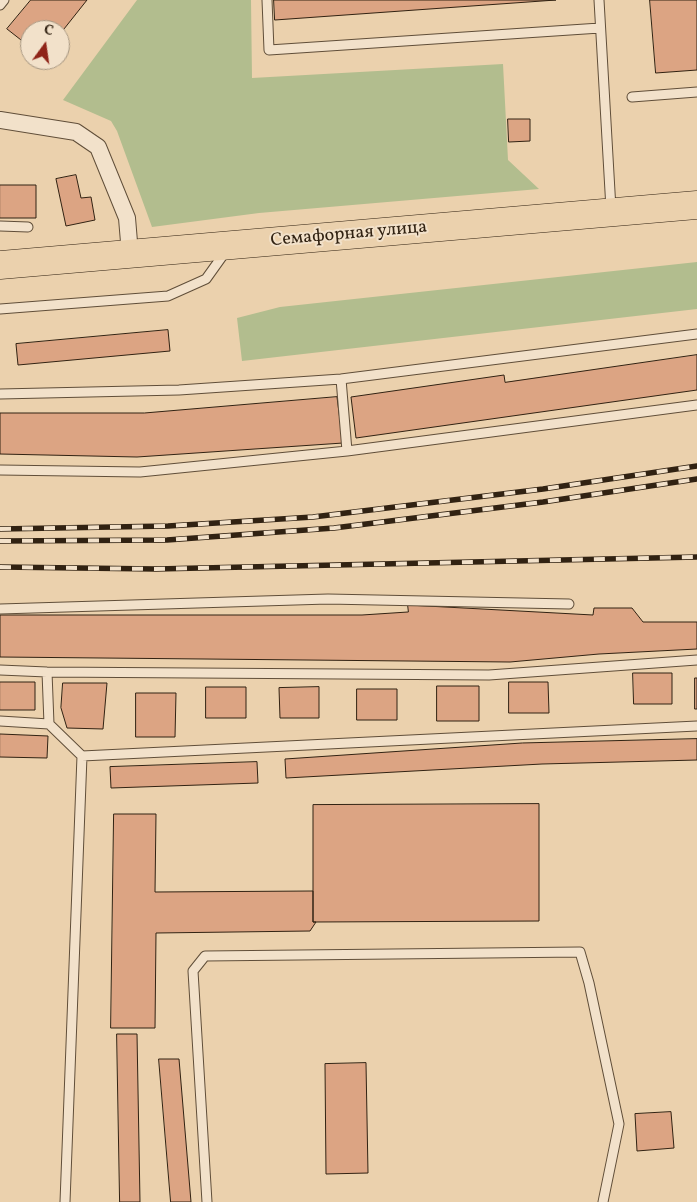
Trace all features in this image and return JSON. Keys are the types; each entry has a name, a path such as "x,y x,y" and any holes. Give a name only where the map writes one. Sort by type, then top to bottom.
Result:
{"highway":[{"name":"Семафорная улица","path":"0,265 697,205"}],"street":[{"path":"0,120 76,132 98,147 127,218 130,254"}],"lane":[{"path":"0,5 4,0"},
{"path":"267,0 269,50 600,28"},
{"path":"598,0 611,213"},
{"path":"632,96 697,92"},
{"path":"0,226 28,227"},
{"path":"0,309 168,296 206,279 230,245"},
{"path":"0,394 179,390 342,379 697,334"},
{"path":"342,379 347,451"},
{"path":"0,470 140,472 347,451 697,405"},
{"path":"0,609 328,599 569,604"},
{"path":"0,670 48,672 489,675 697,660"},
{"path":"48,672 49,724"},
{"path":"0,721 49,724 82,756 697,726"},
{"path":"65,1202 82,756"},
{"path":"207,1202 193,971 206,956 580,952 589,983 619,1124 603,1202"}],"green space":[{"path":"137,0 251,0 252,78 503,64 508,160 539,189 259,213 152,227 117,131 111,121 63,100"},
{"path":"697,262 697,309 242,361 237,318 280,307"}],"building":[{"path":"31,0 87,0 70,21 20,20 20,39 7,29"},
{"path":"274,0 556,0 275,20"},
{"path":"650,0 697,0 697,70 656,73"},
{"path":"508,119 530,119 530,141 509,142"},
{"path":"76,175 81,198 91,197 95,220 66,226 56,179"},
{"path":"0,185 36,185 36,218 0,218"},
{"path":"168,330 170,351 18,365 16,344"},
{"path":"697,355 697,390 356,438 351,397 504,375 505,382"},
{"path":"337,397 343,443 137,457 0,454 0,413 144,413"},
{"path":"408,605 593,615 594,608 632,608 643,622 697,622 697,649 599,654 510,662 0,657 0,615 362,615 408,612"},
{"path":"633,673 672,673 672,704 634,704"},
{"path":"695,678 697,678 697,709 695,709"},
{"path":"0,682 35,682 35,710 0,710"},
{"path":"509,682 548,682 549,713 509,713"},
{"path":"63,683 107,683 103,729 67,728 61,708"},
{"path":"437,686 479,686 479,721 437,721"},
{"path":"206,687 246,687 246,718 206,718"},
{"path":"319,687 319,718 280,718 279,688"},
{"path":"357,689 397,689 397,720 357,720"},
{"path":"136,693 176,693 175,737 136,737"},
{"path":"0,734 48,736 47,758 0,757"},
{"path":"697,739 697,760 542,764 286,778 285,759 522,743"},
{"path":"257,762 258,783 111,788 110,767"},
{"path":"539,804 539,921 313,922 313,805"},
{"path":"114,814 156,814 155,892 313,891 313,922 316,922 310,931 156,933 155,1028 111,1028"},
{"path":"117,1034 137,1034 140,1202 120,1202"},
{"path":"159,1059 179,1059 191,1202 171,1202"},
{"path":"366,1063 368,1173 326,1174 325,1064"},
{"path":"671,1112 674,1148 637,1151 635,1114"}],"railway":[{"path":"0,529 168,526 313,517 543,489 697,466"},
{"path":"0,541 167,540 334,528 543,502 697,479"},
{"path":"0,567 156,569 697,557"}]}
